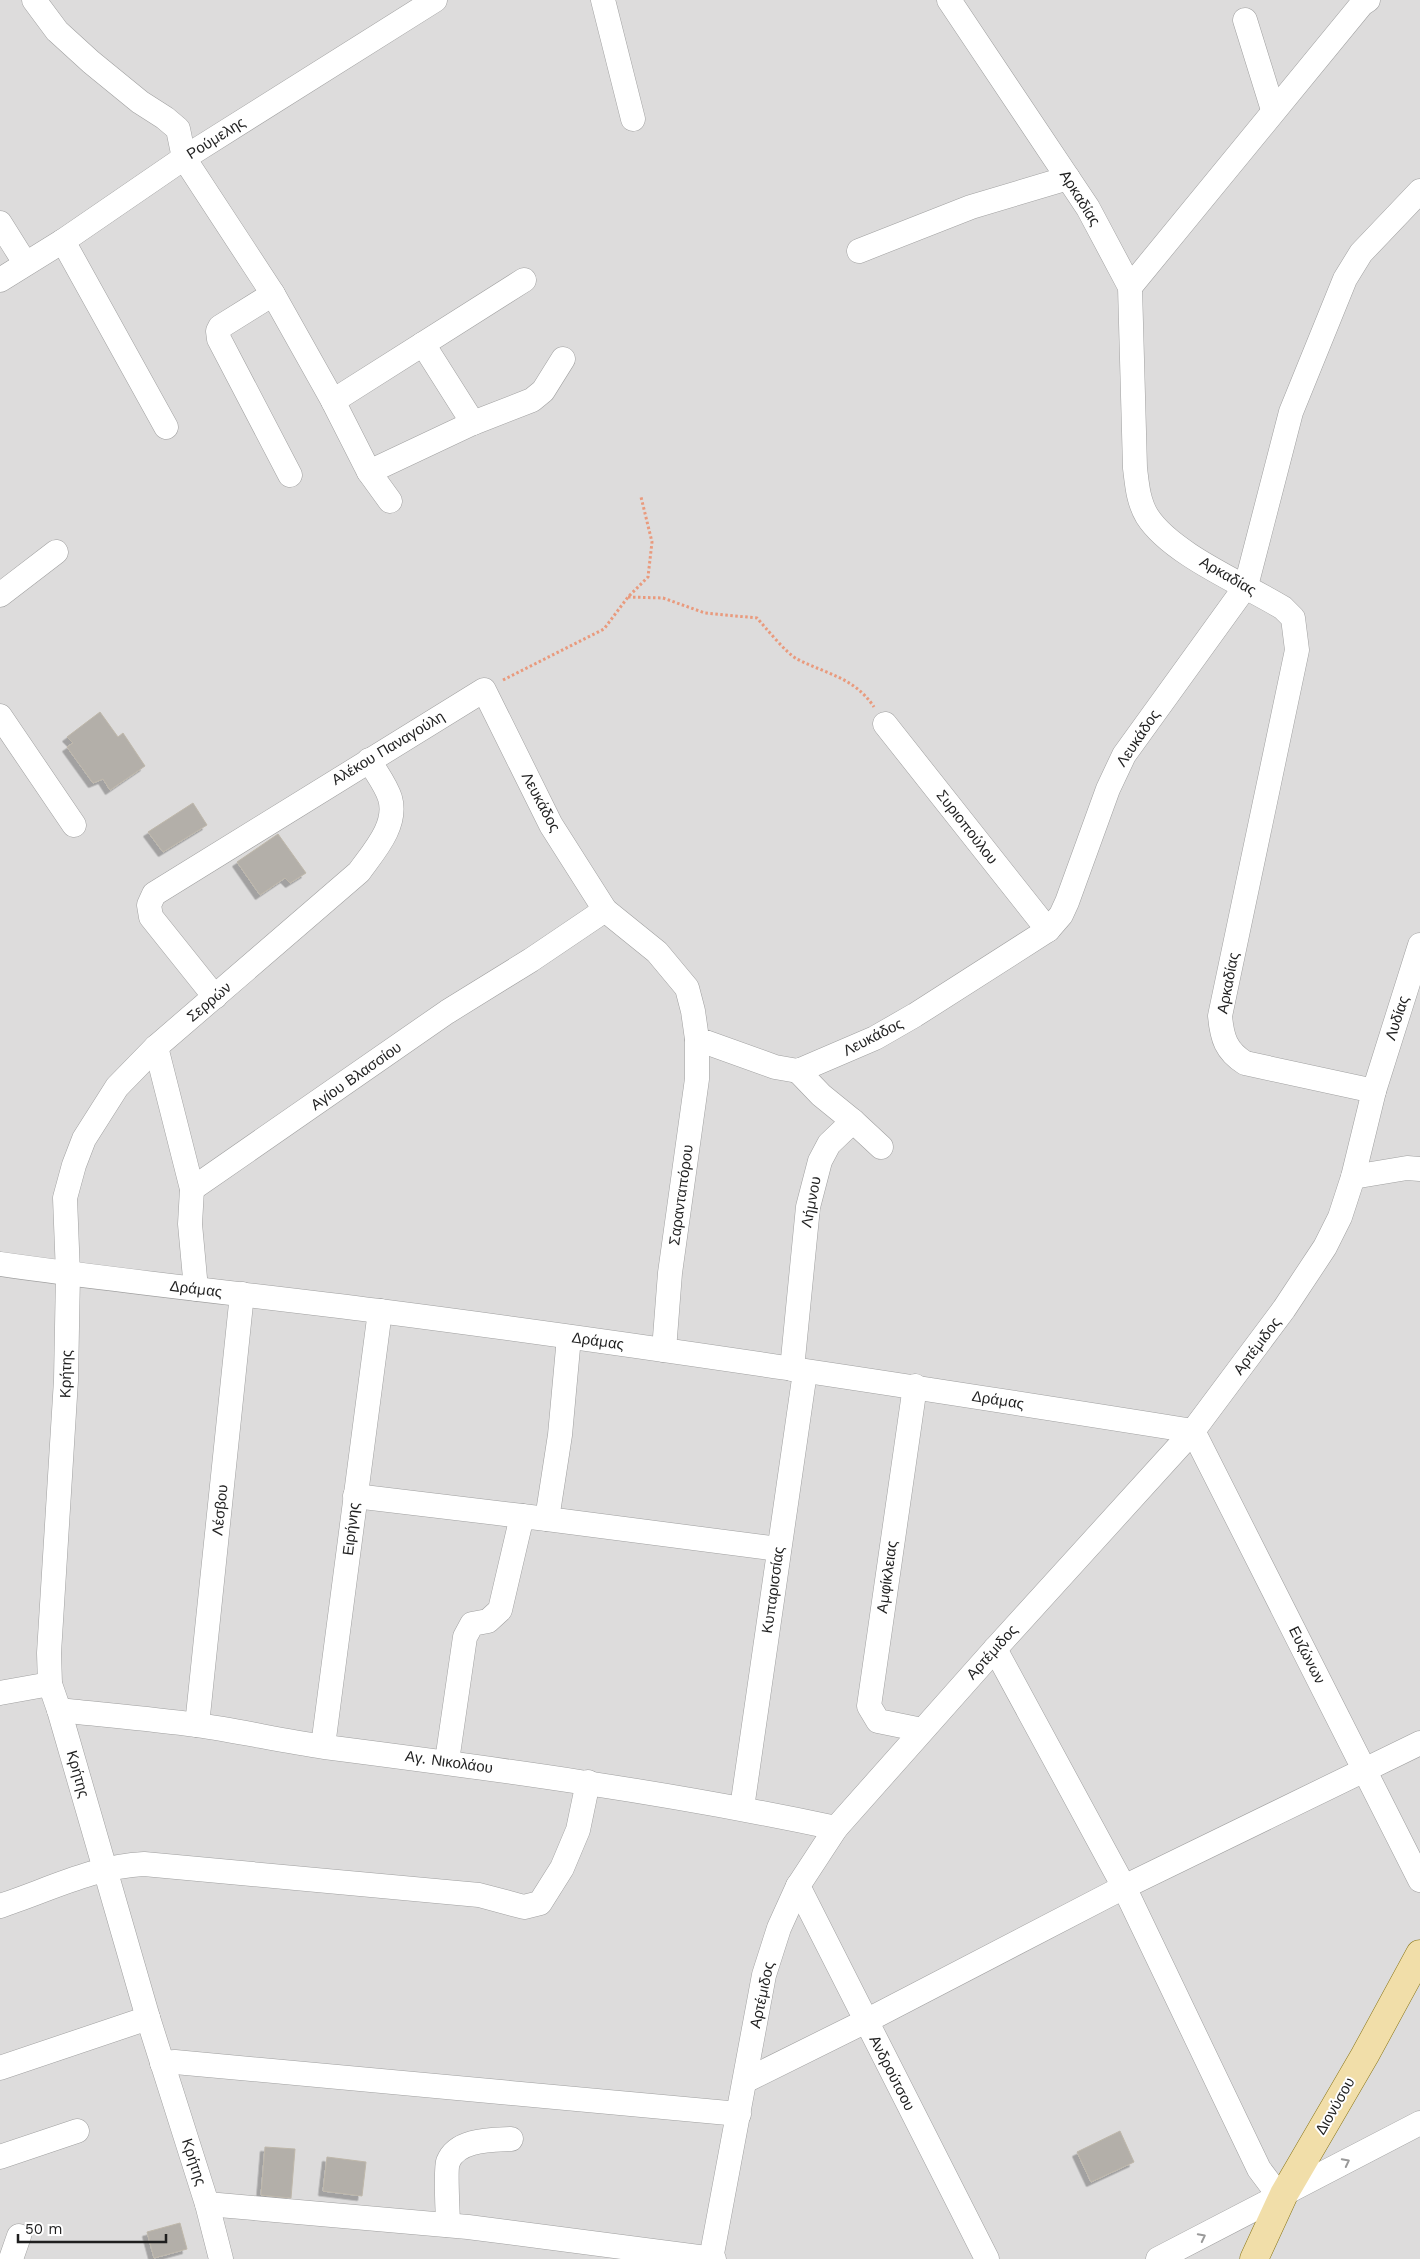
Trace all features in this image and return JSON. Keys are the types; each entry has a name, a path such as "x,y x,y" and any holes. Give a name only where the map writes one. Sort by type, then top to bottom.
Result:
{"main road":[{"name":"Διονύσου","path":"1263,2253 1284,2194 1365,2055 1420,1954"}],"street":[{"path":"34,0 57,31 91,62 178,130 184,158 273,294 370,472 390,501"},
{"name":"Ρούμελης","path":"0,280 63,241 184,158 435,0"},
{"path":"602,0 633,119"},
{"name":"Αρκαδίας","path":"949,0 1068,178 1102,232 1130,287 1135,468 1139,496 1147,515 1162,534 1178,547 1283,608 1293,618 1297,650 1220,1016 1221,1033 1225,1045 1233,1056 1245,1063 1374,1091"},
{"path":"1130,287 1197,208 1273,110 1310,70 1362,4 1368,0"},
{"path":"1245,20 1273,110"},
{"path":"859,252 970,207 1068,178"},
{"path":"1246,586 1291,412 1345,279 1361,253 1420,191"},
{"path":"0,223 25,263"},
{"path":"63,241 166,427"},
{"path":"333,401 524,280"},
{"path":"273,294 220,327 218,332 219,339 245,391 290,475"},
{"path":"423,344 473,423"},
{"path":"370,472 473,423 532,400 543,391 563,359"},
{"path":"0,595 56,552"},
{"name":"Λευκάδος","path":"798,1071 875,1038 916,1015 1048,930 1062,915 1108,789 1124,755 1246,586"},
{"name":"Λευκάδος","path":"484,690 551,825 605,910 657,952 686,988 693,1011 697,1039"},
{"name":"Αλέκου Παναγούλη","path":"215,997 151,917 149,905 154,894 484,690"},
{"path":"0,716 74,825"},
{"name":"Συριοπούλου","path":"885,724 1048,930"},
{"name":"Σερρών","path":"68,1274 65,1198 74,1164 84,1139 117,1088 156,1047 359,872 382,841 391,819 390,798 369,760"},
{"name":"Αγίου Βλασσίου","path":"192,1188 447,1012 605,910"},
{"name":"Λυδίας","path":"1374,1091 1420,946"},
{"path":"697,1039 775,1067 798,1071 822,1095 882,1147"},
{"name":"Σαρανταπόρου","path":"664,1350 670,1273 697,1079 697,1039"},
{"path":"156,1047 192,1188 190,1224 196,1289"},
{"name":"Αρτέμιδος","path":"712,2258 764,1975 779,1928 798,1886 836,1828 995,1649 1194,1431 1284,1309 1326,1247 1340,1217 1353,1177 1374,1091"},
{"name":"Λήμνου","path":"799,1370 808,1207 820,1160 829,1144 853,1121"},
{"path":"1353,1177 1407,1168 1420,1169"},
{"name":"Δράμας","path":"0,1264 68,1274 380,1311 664,1350 915,1386 1194,1431"},
{"name":"Κρήτης","path":"68,1274 66,1380 49,1653 50,1684 60,1710 148,2018 207,2204 221,2259"},
{"name":"Λέσβου","path":"197,1725 242,1294"},
{"name":"Ειρήνης","path":"323,1746 380,1311"},
{"path":"546,1519 560,1435 568,1337"},
{"name":"Κυπαρισσίας","path":"742,1808 779,1549 799,1370"},
{"name":"Αμφίκλειας","path":"915,1386 868,1706 878,1721 922,1730"},
{"name":"Ευζώνων","path":"1194,1431 1420,1880"},
{"path":"355,1496 779,1549"},
{"path":"447,1761 465,1637 472,1624 488,1621 500,1610 522,1516"},
{"path":"995,1649 1124,1887 1259,2169 1271,2185 1284,2194"},
{"path":"0,1693 50,1684"},
{"name":"Αγ. Νικολάου","path":"60,1710 197,1725 323,1746 447,1761 588,1782 742,1808 836,1828"},
{"path":"745,2081 866,2021 1124,1887 1420,1743"},
{"path":"0,1906 106,1869 126,1864 144,1864 479,1895 524,1907 540,1903 562,1868 578,1830 588,1782"},
{"name":"Ανδρούτσου","path":"798,1886 987,2259"},
{"path":"0,2068 148,2018"},
{"path":"162,2063 195,2064 739,2114"},
{"path":"1158,2259 1420,2123"},
{"path":"0,2157 77,2131"},
{"path":"448,2225 448,2163 457,2151 468,2144 511,2139"},
{"path":"207,2204 448,2225 712,2258"},
{"path":"11,2259 19,2236"}],"path":[{"path":"484,690 604,629 628,597 648,577 652,542 641,496"},
{"path":"628,597 663,598 705,614 757,618 795,658 834,674 866,695 885,724"}],"shaded area":[{"path":"0,0 1420,0 1420,2259 0,2259"}],"building":[{"path":"100,712 118,737 123,733 145,766 110,790 103,779 93,783 67,747 73,743 67,737"},
{"path":"193,803 207,825 163,852 148,832"},
{"path":"278,834 306,873 290,883 285,878 260,895 237,862"},
{"path":"1120,2131 1134,2162 1091,2182 1077,2152"},
{"path":"265,2147 295,2149 291,2198 261,2195"},
{"path":"327,2157 366,2162 362,2196 323,2191"},
{"path":"180,2223 187,2249 154,2258 147,2232"}]}
